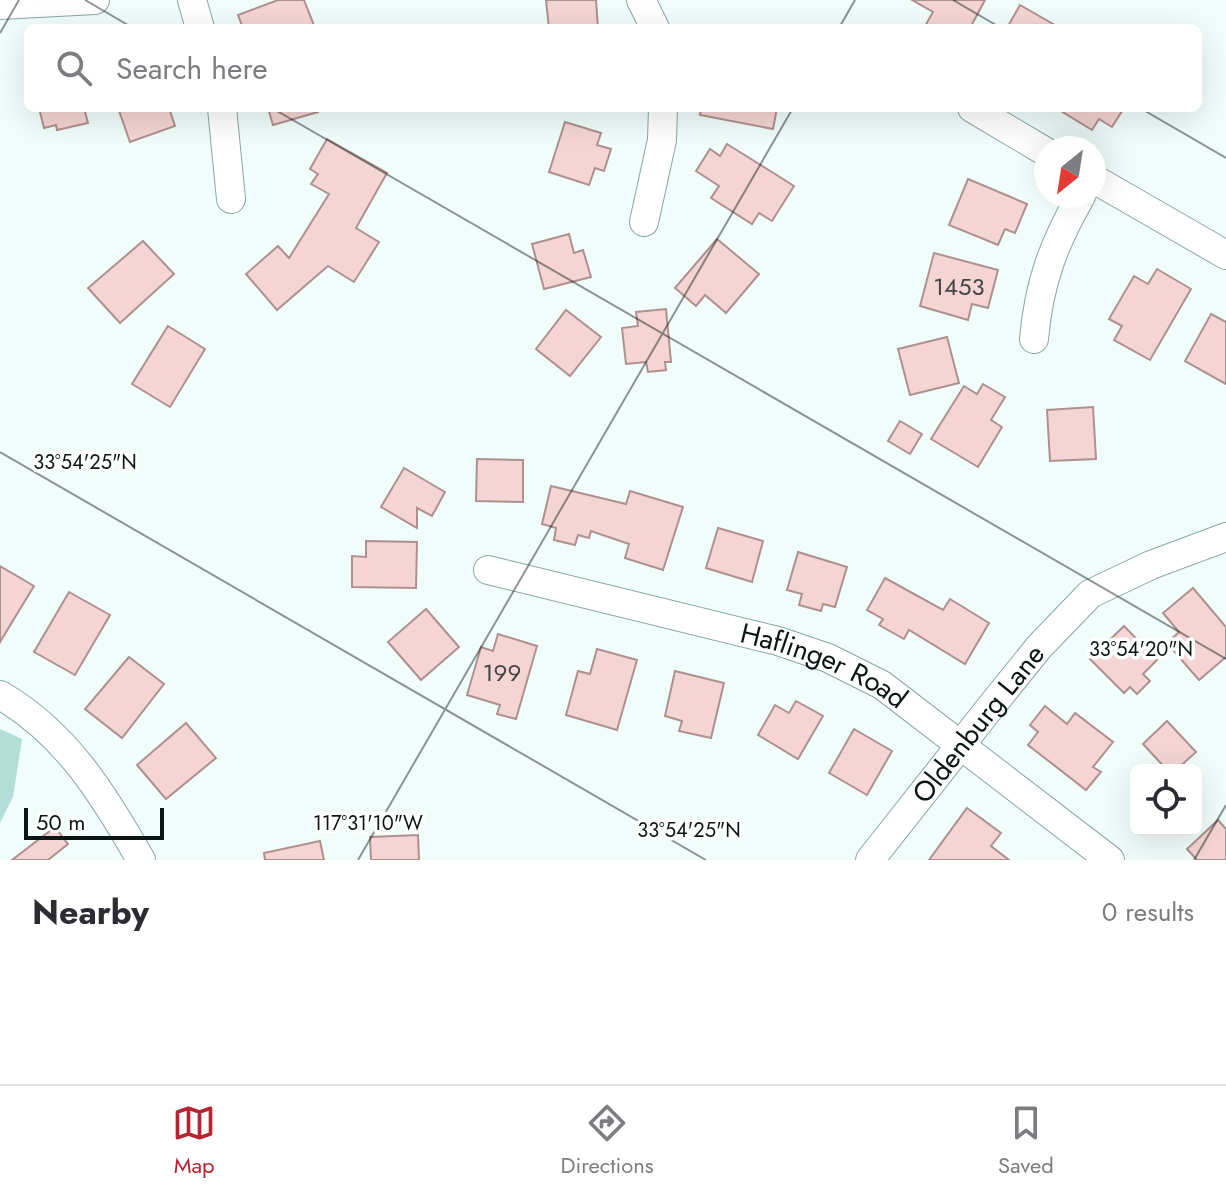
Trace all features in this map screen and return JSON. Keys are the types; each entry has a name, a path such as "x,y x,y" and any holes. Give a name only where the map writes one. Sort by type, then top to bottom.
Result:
{"street":[{"path":"0,5 95,0"},
{"path":"192,0 199,24"},
{"path":"641,0 653,24"},
{"path":"222,112 231,199"},
{"path":"644,222 662,140 663,112"},
{"path":"979,112 1034,145"},
{"path":"1106,186 1226,255"},
{"path":"1034,339 1037,304 1052,252 1075,208"},
{"name":"Oldenburg Lane","path":"870,860 1039,647 1090,594 1151,565 1226,537"},
{"name":"Haflinger Road","path":"488,570 778,641 828,658 882,685 1110,860"},
{"path":"0,695 28,711 75,758 119,821 141,860"}],"shaded area":[{"path":"0,729 22,739 13,797 0,823"}],"building":[{"path":"278,0 304,0 313,24 241,24 238,15"},
{"path":"546,0 596,0 598,24 549,24"},
{"path":"912,0 985,0 972,24 926,24 933,12"},
{"path":"1020,5 1053,24 1009,24"},
{"path":"40,112 85,112 88,123 57,130 56,125 44,128"},
{"path":"119,112 170,112 175,126 130,142"},
{"path":"269,112 318,112 273,125"},
{"path":"700,112 776,112 773,129 700,115"},
{"path":"1063,112 1121,112 1112,127 1099,119 1092,130"},
{"path":"565,122 601,133 597,145 611,149 604,171 595,168 589,185 549,172"},
{"path":"327,139 387,173 356,228 379,242 354,282 328,266 277,310 246,274 278,246 289,258 329,194 311,184 318,174 310,169"},
{"path":"727,144 794,186 772,221 759,213 752,224 711,198 719,186 696,171 710,149 720,156"},
{"path":"968,179 1027,204 1015,233 1005,229 998,245 949,225"},
{"path":"569,234 574,253 583,250 591,277 544,289 532,244"},
{"path":"717,239 759,274 726,313 705,295 696,306 675,288"},
{"path":"143,241 174,274 120,323 88,288"},
{"path":"934,253 998,270 988,308 972,304 968,320 920,306"},
{"path":"1157,269 1191,289 1150,360 1114,340 1122,326 1109,319 1134,276 1148,284"},
{"path":"666,309 671,362 665,362 666,370 648,372 646,362 626,364 622,328 638,326 636,312"},
{"path":"566,310 601,337 570,376 536,349"},
{"path":"1211,314 1226,322 1226,384 1185,361"},
{"path":"168,326 205,349 170,407 132,384"},
{"path":"947,337 959,383 910,395 898,349"},
{"path":"983,384 1005,397 991,420 1002,427 978,467 931,439 964,386 977,394"},
{"path":"1093,407 1096,459 1050,461 1047,410"},
{"path":"900,421 922,434 910,454 888,441"},
{"path":"477,459 523,460 523,502 476,501"},
{"path":"404,468 445,492 432,516 417,508 417,528 381,507"},
{"path":"551,486 626,504 630,491 683,507 663,570 625,558 629,544 591,531 589,538 578,535 575,545 554,540 556,528 542,524"},
{"path":"718,528 763,541 752,582 706,568"},
{"path":"366,541 417,542 416,588 352,587 352,556 366,557"},
{"path":"798,552 847,567 835,607 823,604 821,611 799,605 802,594 787,590"},
{"path":"0,566 34,586 0,642"},
{"path":"885,578 943,610 950,599 989,623 965,664 909,630 904,639 879,625 883,619 867,610"},
{"path":"1193,588 1226,627 1226,657 1199,680 1167,643 1179,632 1163,613"},
{"path":"69,592 110,615 75,675 34,652"},
{"path":"426,609 459,647 421,680 388,642"},
{"path":"1124,626 1157,660 1143,674 1150,681 1137,694 1130,687 1124,693 1090,659"},
{"path":"498,634 537,646 516,719 497,714 500,705 467,695 481,647 493,651"},
{"path":"597,649 637,660 617,730 566,715 578,671 590,674"},
{"path":"129,657 164,684 122,738 85,709"},
{"path":"675,671 724,683 711,738 679,731 682,721 665,716"},
{"path":"796,701 823,716 798,759 758,735 775,705 789,713"},
{"path":"1045,706 1067,724 1075,713 1113,742 1093,767 1101,772 1086,790 1028,745 1038,732 1030,725"},
{"path":"1167,721 1196,752 1183,764 1161,764 1143,744"},
{"path":"186,723 216,758 166,799 137,765"},
{"path":"854,729 892,751 867,795 829,773"},
{"path":"967,808 1001,833 991,846 1009,860 929,860"},
{"path":"1218,820 1226,829 1226,860 1197,860 1187,849"},
{"path":"55,827 68,844 48,860 12,860"},
{"path":"418,835 419,860 371,860 370,837"},
{"path":"320,841 324,860 265,860 264,853"}]}
